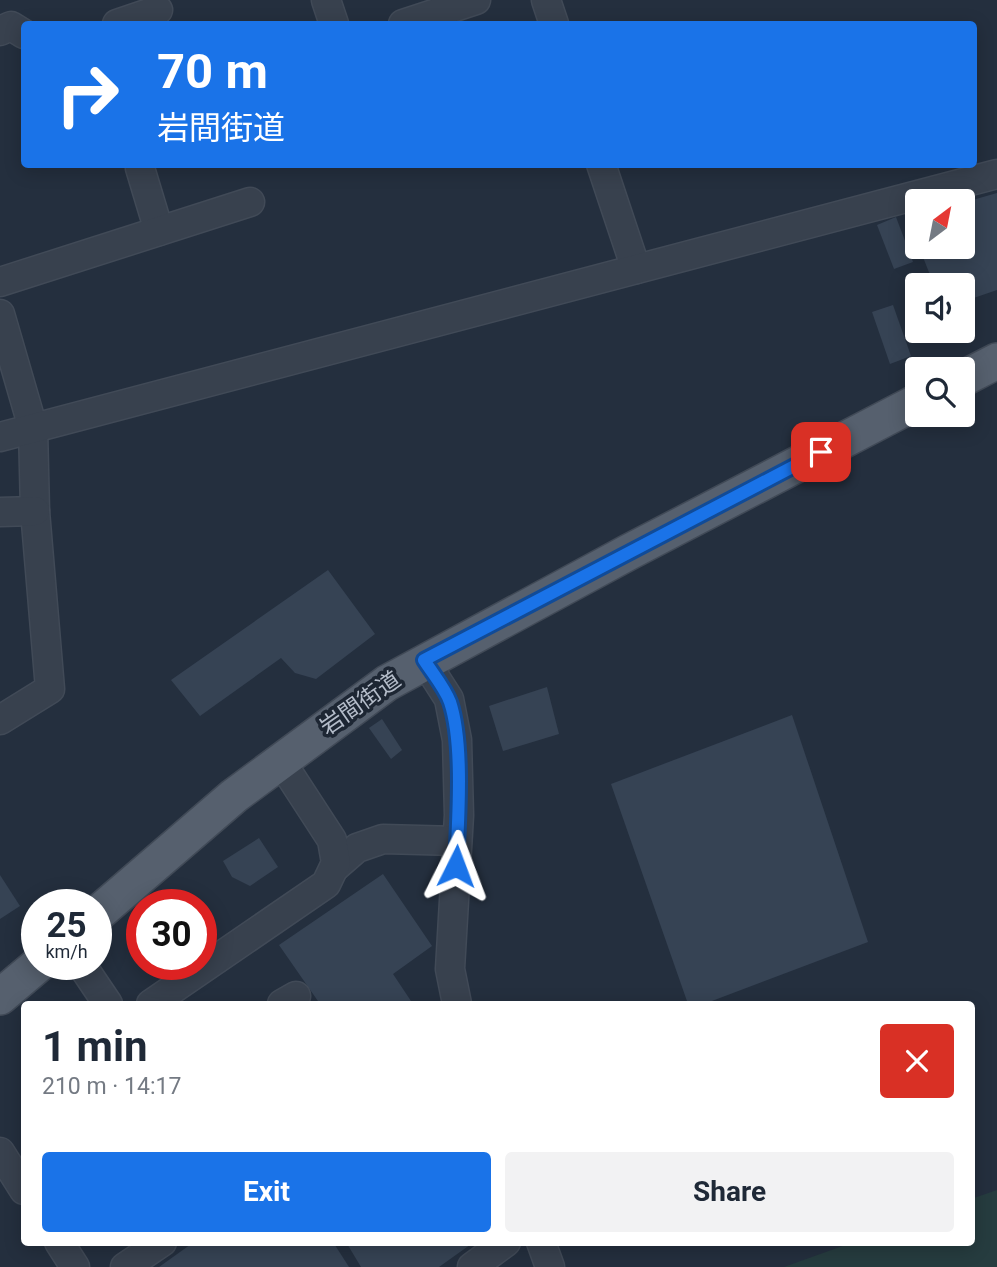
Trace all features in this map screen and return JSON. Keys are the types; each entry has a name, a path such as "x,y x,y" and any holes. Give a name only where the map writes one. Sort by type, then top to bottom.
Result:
{"main road":[{"path":"975,372 997,361"},
{"name":"岩間街道","path":"112,901 280,760 387,683 424,660 905,408"},
{"path":"0,997 21,979"}],"street":[{"path":"326,0 333,21"},
{"path":"412,21 476,0"},
{"path":"546,0 553,21"},
{"path":"126,21 159,10"},
{"path":"0,31 11,26 21,32"},
{"path":"140,168 159,232"},
{"path":"602,168 636,269"},
{"path":"0,437 997,174"},
{"path":"0,282 250,202"},
{"path":"0,720 50,689 35,511 33,428 1,320"},
{"path":"0,512 35,511"},
{"path":"424,660 449,699 454,715 458,777 457,841 450,969 456,1001"},
{"path":"155,1001 326,884 336,863 332,840 280,760"},
{"path":"334,867 357,848 383,839 457,841"},
{"path":"92,980 106,1001"},
{"path":"0,1152 17,1185"},
{"path":"62,1246 75,1267"},
{"path":"125,1267 156,1246"},
{"path":"472,1267 501,1246"},
{"path":"542,1246 550,1267"}],"green space":[{"path":"997,1190 997,1267 784,1267 843,1246 975,1246 975,1198"}],"building":[{"path":"997,193 997,290 975,298 975,273 929,273 924,259 975,259 975,199"},
{"path":"896,217 905,241 905,259 912,259 913,262 894,269 877,225"},
{"path":"893,305 911,356 890,364 872,312"},
{"path":"328,570 375,634 316,679 295,673 281,658 200,716 171,680"},
{"path":"547,687 559,734 503,751 489,706"},
{"path":"792,715 868,942 712,1001 687,1001 611,784"},
{"path":"382,719 402,750 391,759 369,728"},
{"path":"259,838 278,867 250,886 232,877 223,861"},
{"path":"383,874 432,946 393,974 411,1001 318,1001 279,945"},
{"path":"0,875 20,906 0,919"},
{"path":"188,1246 336,1246 349,1267 159,1267"},
{"path":"348,1246 468,1246 439,1267 361,1267"}],"route":[{"path":"456,866 458,815 454,715 449,699 424,660 821,452"}]}
